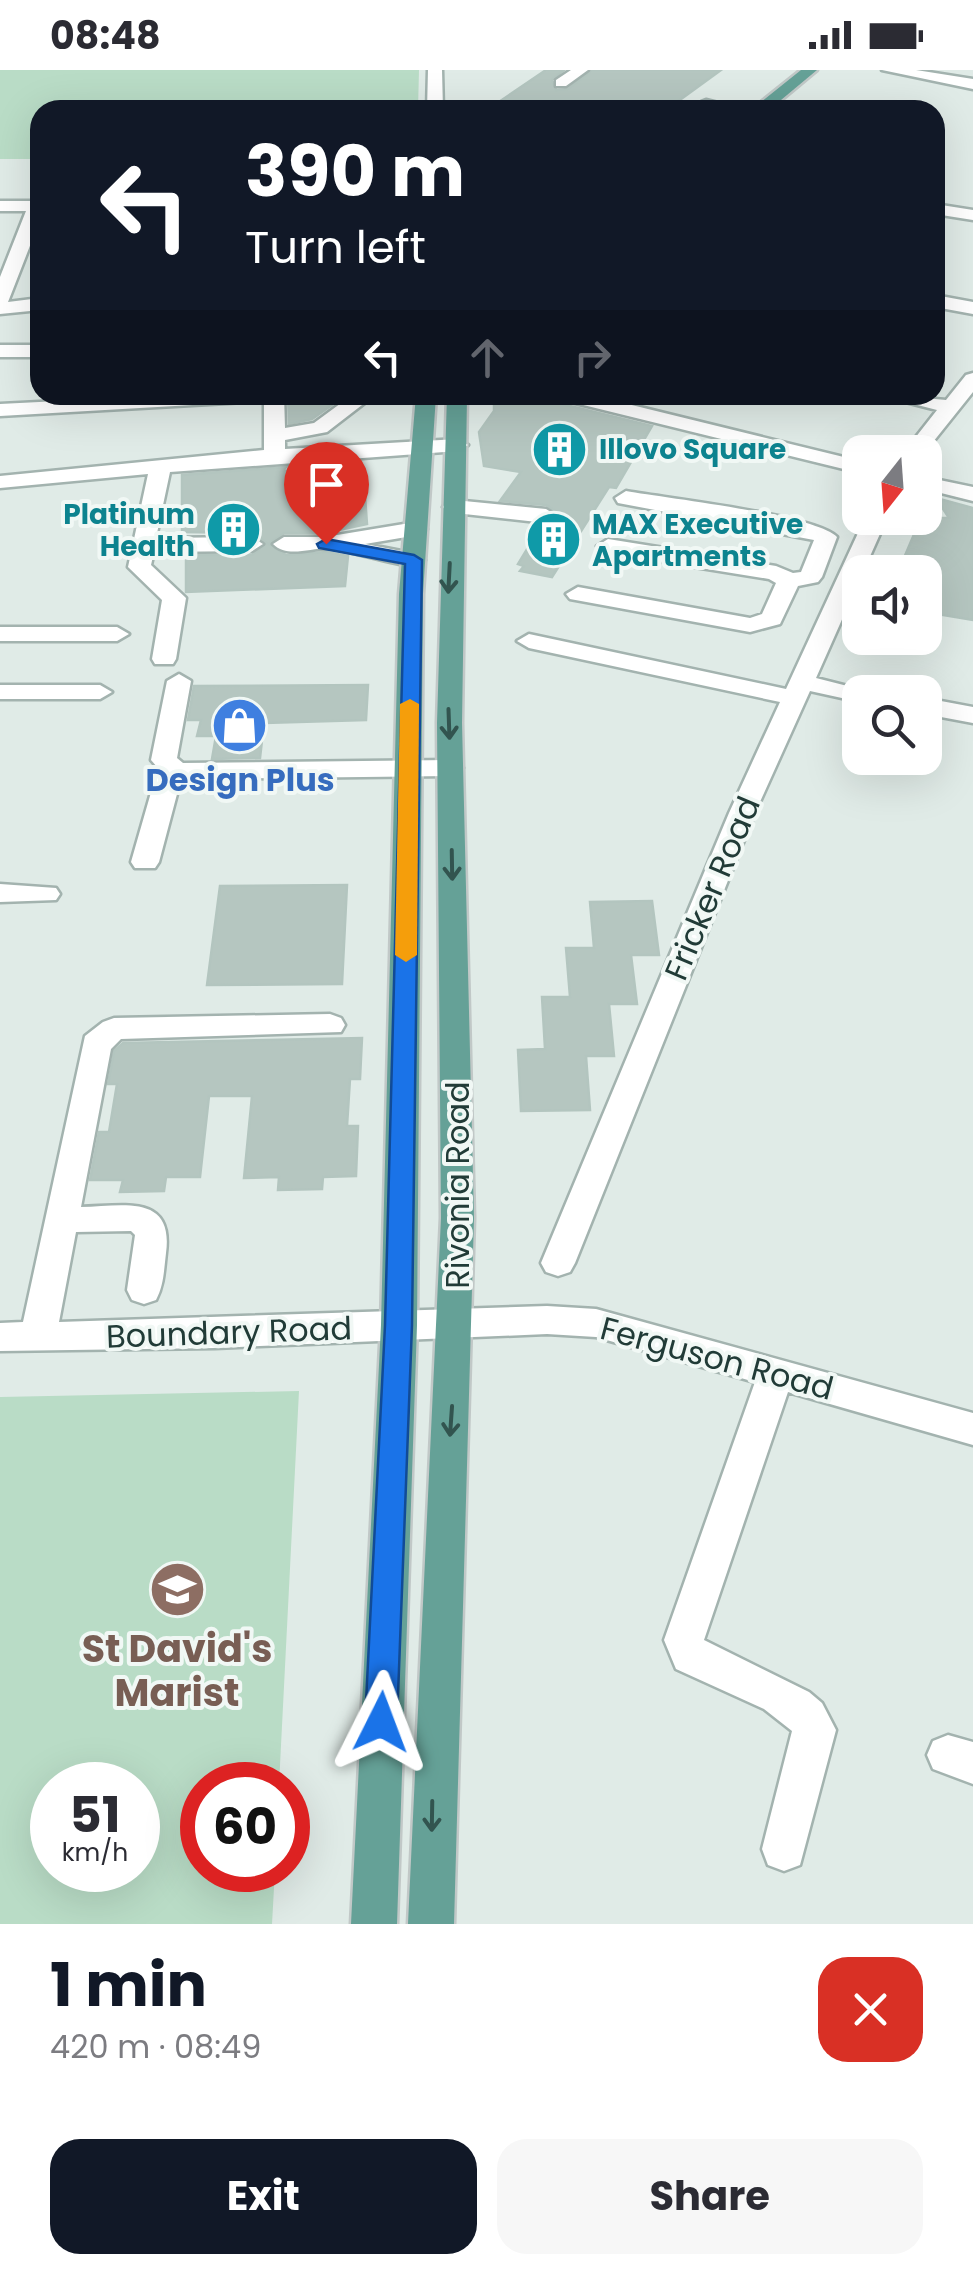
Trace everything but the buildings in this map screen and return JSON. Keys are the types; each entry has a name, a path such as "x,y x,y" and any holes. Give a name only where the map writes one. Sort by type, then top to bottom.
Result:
{"main road":[{"path":"772,100 810,70"},
{"path":"792,100 828,70"},
{"name":"Rivonia Road","path":"374,1924 399,1325 414,560 426,405"},
{"name":"Rivonia Road","path":"431,1924 438,1634 457,1324 458,1117 447,604 457,405"}],"street":[{"path":"435,70 435,100"},
{"path":"561,83 580,70"},
{"path":"889,70 973,84"},
{"path":"0,206 30,206"},
{"path":"945,210 973,216"},
{"path":"0,300 30,226"},
{"path":"18,255 30,254"},
{"path":"945,303 973,308"},
{"path":"0,308 30,305"},
{"path":"0,352 30,351"},
{"path":"930,435 956,406 973,379"},
{"path":"0,410 124,405"},
{"path":"274,405 275,444"},
{"path":"252,457 320,428 351,405"},
{"path":"607,405 842,463"},
{"path":"275,444 458,439"},
{"path":"0,482 424,440"},
{"path":"160,467 139,570 174,598 164,760 170,769 186,772 450,768"},
{"path":"942,486 973,494"},
{"path":"578,594 750,625 772,619 803,602 826,537 813,531 626,498"},
{"path":"454,507 546,516"},
{"path":"284,544 326,544 416,529"},
{"name":"Fricker Road","path":"558,1263 742,813 798,690 803,602 861,535"},
{"path":"143,545 252,544"},
{"path":"326,544 414,560"},
{"path":"608,546 783,575 803,602"},
{"path":"0,634 117,634"},
{"path":"528,641 798,690 842,693"},
{"path":"0,692 100,692"},
{"path":"942,710 973,716"},
{"path":"145,862 170,769"},
{"path":"0,893 46,894"},
{"path":"38,1337 96,1044 105,1034 114,1029 330,1025"},
{"path":"60,1220 139,1218 149,1224 152,1231 144,1290"},
{"name":"Ferguson Road","path":"457,1324 596,1323 973,1429"},
{"name":"Boundary Road","path":"0,1337 216,1334 457,1324"},
{"path":"776,1374 684,1640 690,1656 795,1704 810,1718 815,1730 784,1849"}],"green space":[{"path":"0,70 419,70 418,100 30,100 30,159 0,159"},
{"name":"St David's Marist","path":"299,1391 280,1762 180,1762 180,1892 274,1892 272,1924 0,1924 0,1397"}],"slow traffic":[{"path":"406,955 410,704"}],"place":[{"name":"Illovo Square","path":"560,449"},
{"name":"Platinum Health","path":"234,530"},
{"name":"MAX Executive Apartments","path":"553,540"},
{"name":"Design Plus","path":"240,725"},
{"name":"St David's Marist","path":"177,1590"}],"route":[{"path":"326,544 414,560 410,594 399,1325 381,1722"}]}
